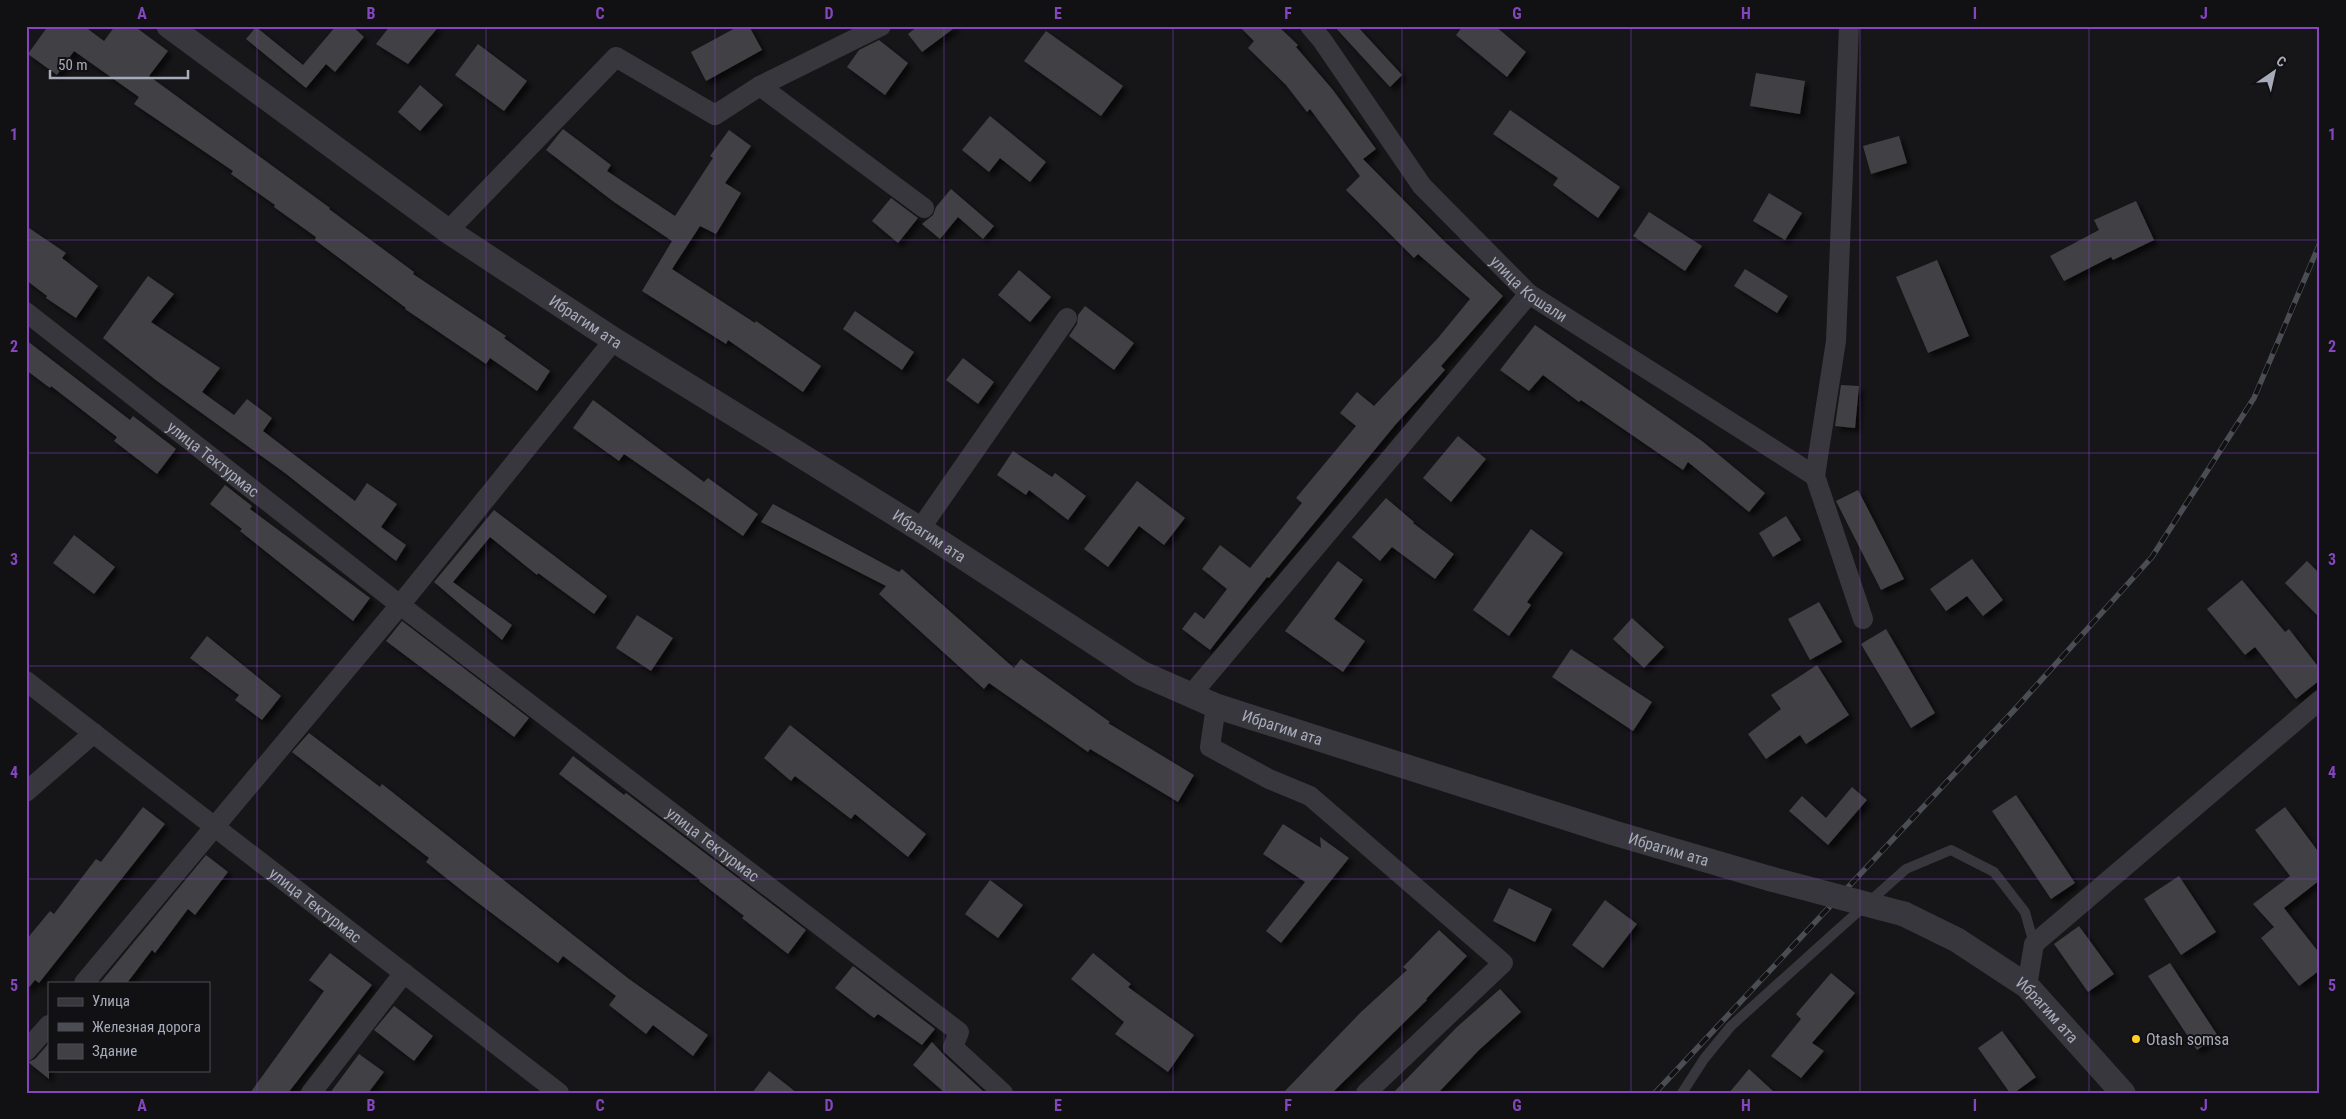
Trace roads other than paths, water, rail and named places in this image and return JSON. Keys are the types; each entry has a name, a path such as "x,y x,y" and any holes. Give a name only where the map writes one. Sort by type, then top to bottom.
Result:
{"street":[{"name":"Ибрагим ата","path":"169,26 448,231 614,340 920,529 1141,673 1216,706 1614,833 1771,879 1904,914 1957,940 2027,986 2123,1093"},
{"path":"448,231 616,57 715,115 760,86 881,26"},
{"name":"улица Кошали","path":"1310,26 1322,40 1422,186 1529,294 1814,476"},
{"path":"1849,26 1836,341 1814,476 1863,619"},
{"path":"760,86 924,208"},
{"path":"1190,696 1529,294"},
{"name":"улица Тектурмас","path":"26,312 400,605 959,1032 953,1047 1003,1093"},
{"path":"920,529 1067,318"},
{"path":"85,982 400,605 614,340"},
{"name":"улица Тектурмас","path":"26,681 559,1093"},
{"path":"2027,986 2034,944 2320,700"},
{"path":"1216,706 1210,747 1270,779 1310,796 1503,963 1366,1093"},
{"path":"26,792 94,733"},
{"path":"311,1093 404,973"},
{"path":"26,1051 48,1026"}],"lane":[{"path":"1682,1093 1704,1059 1732,1026 1906,868 1951,850 1994,872 2025,912 2034,944"}],"railway":[{"path":"1655,1093 2017,707 2152,557 2254,398 2320,243"}],"place":[{"name":"Otash somsa","path":"2136,1039"}]}
